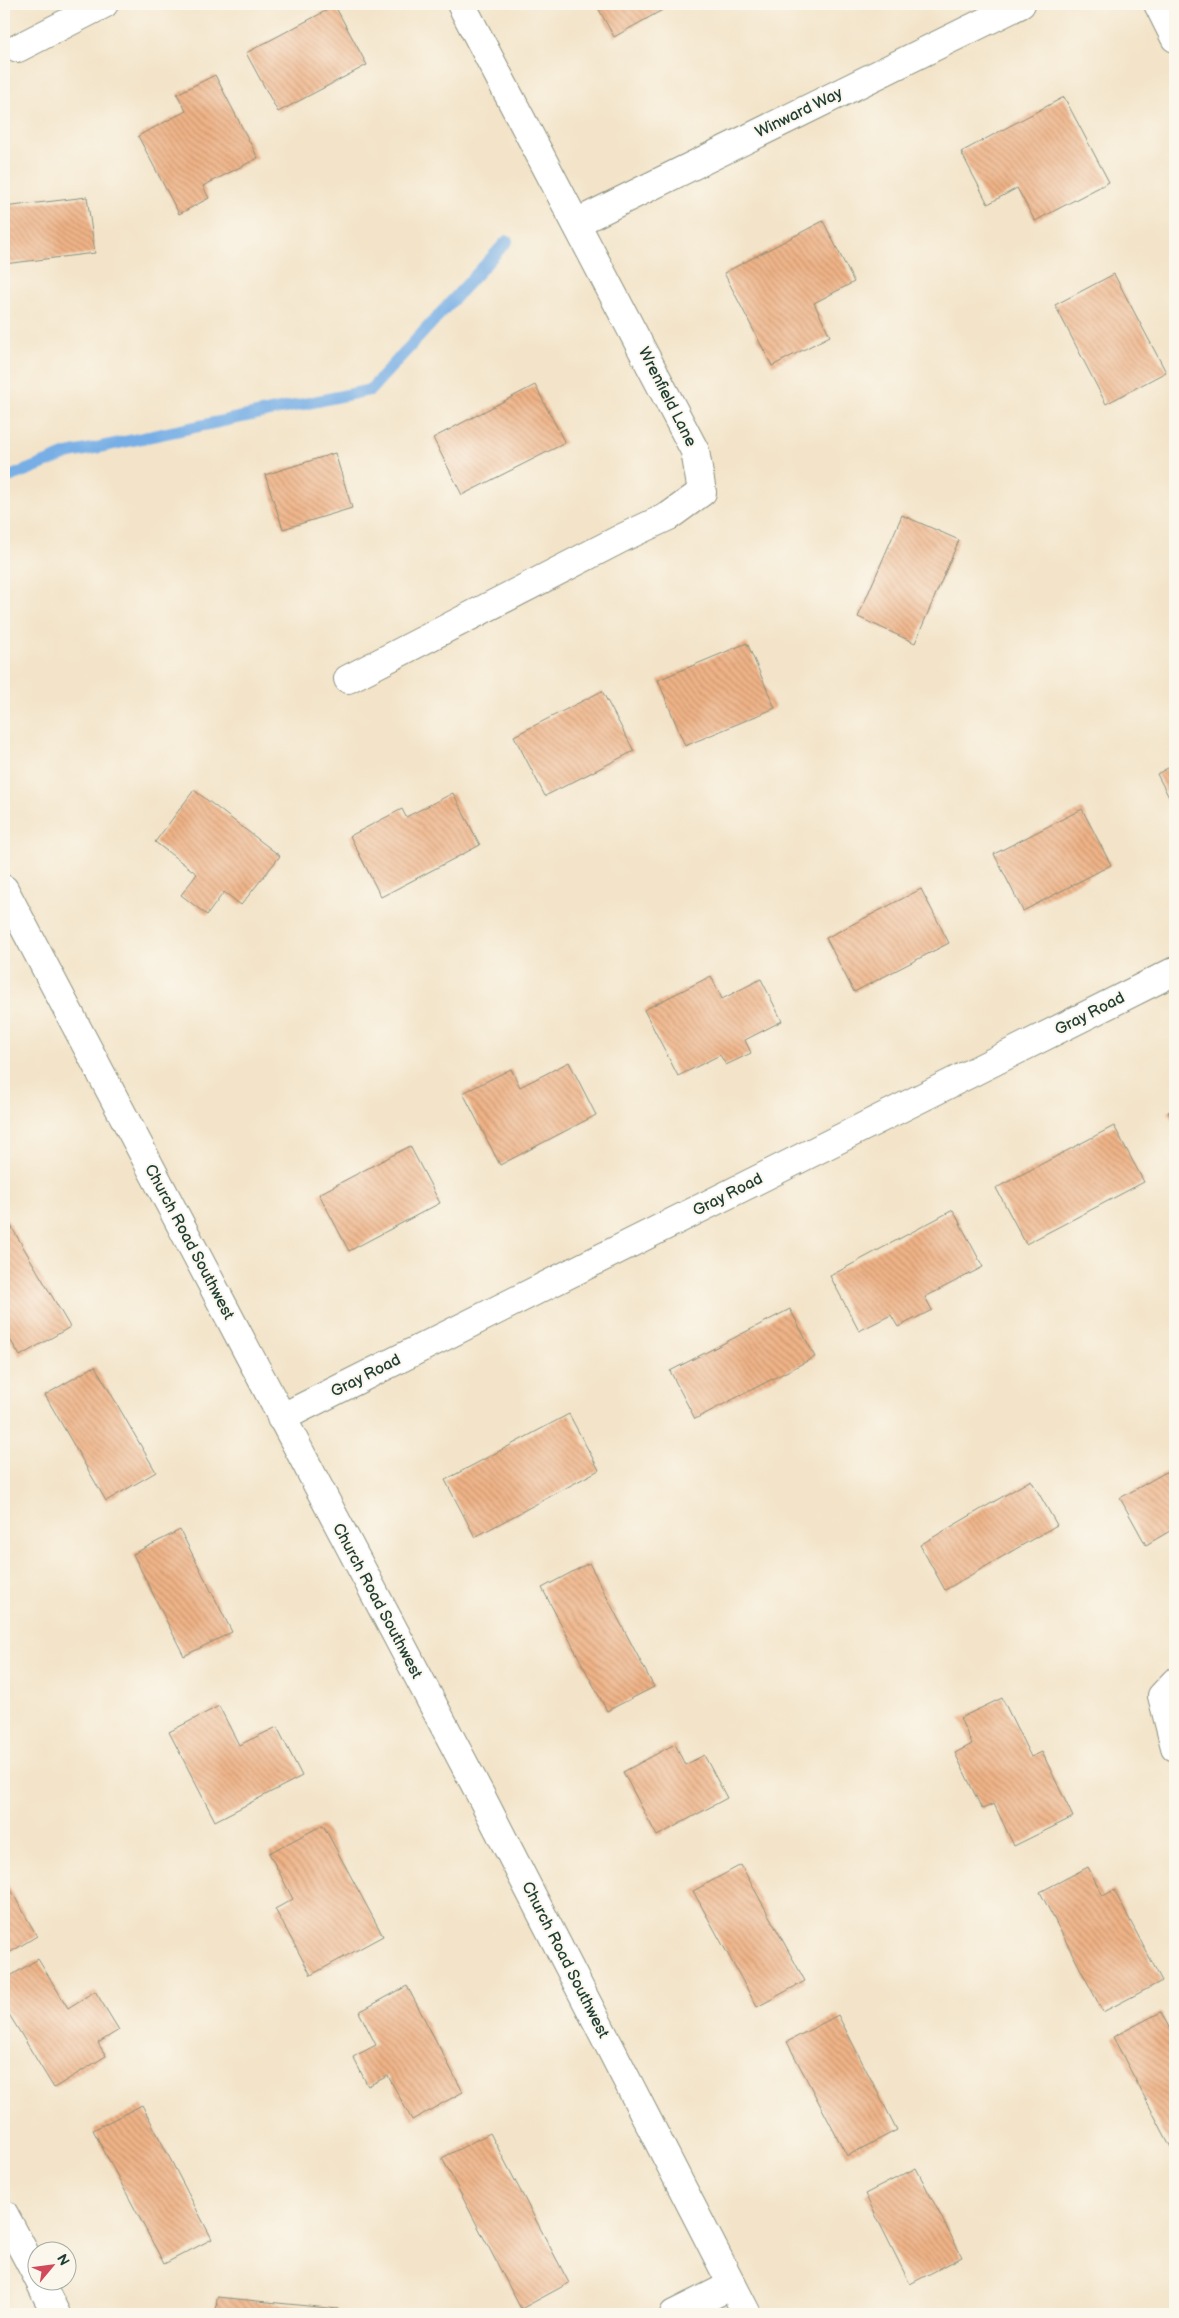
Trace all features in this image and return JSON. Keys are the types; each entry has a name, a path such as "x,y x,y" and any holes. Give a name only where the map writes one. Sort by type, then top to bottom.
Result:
{"street":[{"path":"18,48 104,4"},
{"name":"Wrenfield Lane","path":"348,679 624,537 669,516 702,492 695,451 461,4"},
{"name":"Winward Way","path":"576,223 1021,4"},
{"path":"1158,4 1175,38"},
{"name":"Church Road Southwest","path":"4,889 480,1794 747,2314"},
{"name":"Gray Road","path":"281,1418 1175,971"},
{"path":"1175,1682 1162,1696 1175,1748"},
{"path":"4,2214 28,2260"},
{"path":"674,2314 732,2284"},
{"path":"44,2290 56,2314"}],"building":[{"path":"596,4 663,4 666,8 614,37"},
{"path":"335,6 367,65 278,112 246,53"},
{"path":"215,75 258,158 203,186 209,198 179,214 138,136 186,111 177,94"},
{"path":"1064,97 1109,182 1035,221 1017,188 988,204 961,152"},
{"path":"87,197 95,253 4,264 4,207"},
{"path":"823,221 854,282 814,303 830,336 772,366 724,273"},
{"path":"1114,274 1166,372 1106,404 1055,305"},
{"path":"535,385 565,443 462,495 433,438"},
{"path":"335,453 352,508 283,529 265,475"},
{"path":"902,515 959,540 915,643 858,617"},
{"path":"747,643 775,708 685,746 658,680"},
{"path":"602,691 634,751 545,796 514,736"},
{"path":"1175,764 1175,809 1157,774"},
{"path":"194,790 280,856 241,905 224,892 207,915 181,895 197,874 155,842"},
{"path":"453,793 480,845 381,897 350,836 402,809 406,817"},
{"path":"1082,809 1111,865 1023,911 994,854"},
{"path":"921,889 949,943 854,992 826,938"},
{"path":"711,976 722,999 761,979 782,1021 745,1040 751,1053 726,1065 720,1055 678,1076 644,1010"},
{"path":"569,1062 596,1115 500,1165 463,1093 511,1069 520,1087"},
{"path":"1175,1108 1175,1125 1168,1112"},
{"path":"1114,1126 1144,1182 1026,1244 996,1188"},
{"path":"410,1146 440,1203 349,1251 319,1194"},
{"path":"953,1210 983,1267 925,1297 932,1310 898,1327 891,1315 859,1331 830,1276"},
{"path":"4,1214 70,1327 20,1356 4,1329"},
{"path":"790,1309 815,1357 695,1419 670,1371"},
{"path":"95,1366 156,1472 106,1501 45,1395"},
{"path":"569,1414 599,1470 475,1537 445,1480"},
{"path":"1175,1467 1175,1528 1146,1545 1120,1498"},
{"path":"1031,1480 1057,1525 945,1590 920,1545"},
{"path":"180,1530 232,1632 184,1656 133,1554"},
{"path":"589,1563 654,1687 607,1711 542,1588"},
{"path":"1002,1698 1031,1757 1042,1752 1073,1817 1014,1846 994,1804 982,1809 955,1753 972,1744 960,1718"},
{"path":"219,1706 239,1745 277,1727 302,1776 215,1821 169,1732"},
{"path":"675,1744 685,1765 704,1755 727,1798 657,1836 623,1772"},
{"path":"323,1825 383,1936 311,1975 275,1909 293,1899 269,1853"},
{"path":"741,1865 805,1981 757,2007 693,1891"},
{"path":"1088,1867 1103,1896 1114,1890 1162,1981 1103,2012 1040,1892"},
{"path":"4,1878 37,1936 4,1956"},
{"path":"38,1959 68,2008 95,1991 119,2030 98,2043 106,2056 54,2088 4,2006 4,1980"},
{"path":"407,1986 463,2092 412,2120 388,2076 368,2086 353,2057 376,2045 359,2012"},
{"path":"1161,2012 1175,2039 1175,2155 1113,2037"},
{"path":"838,2015 897,2130 847,2156 787,2042"},
{"path":"142,2105 212,2239 164,2264 93,2130"},
{"path":"490,2133 569,2283 521,2309 442,2158"},
{"path":"916,2168 962,2257 910,2284 865,2194"},
{"path":"217,2297 338,2309 338,2314 216,2314"}],"waterway":[{"path":"4,479 67,454 370,390 507,241"}]}
